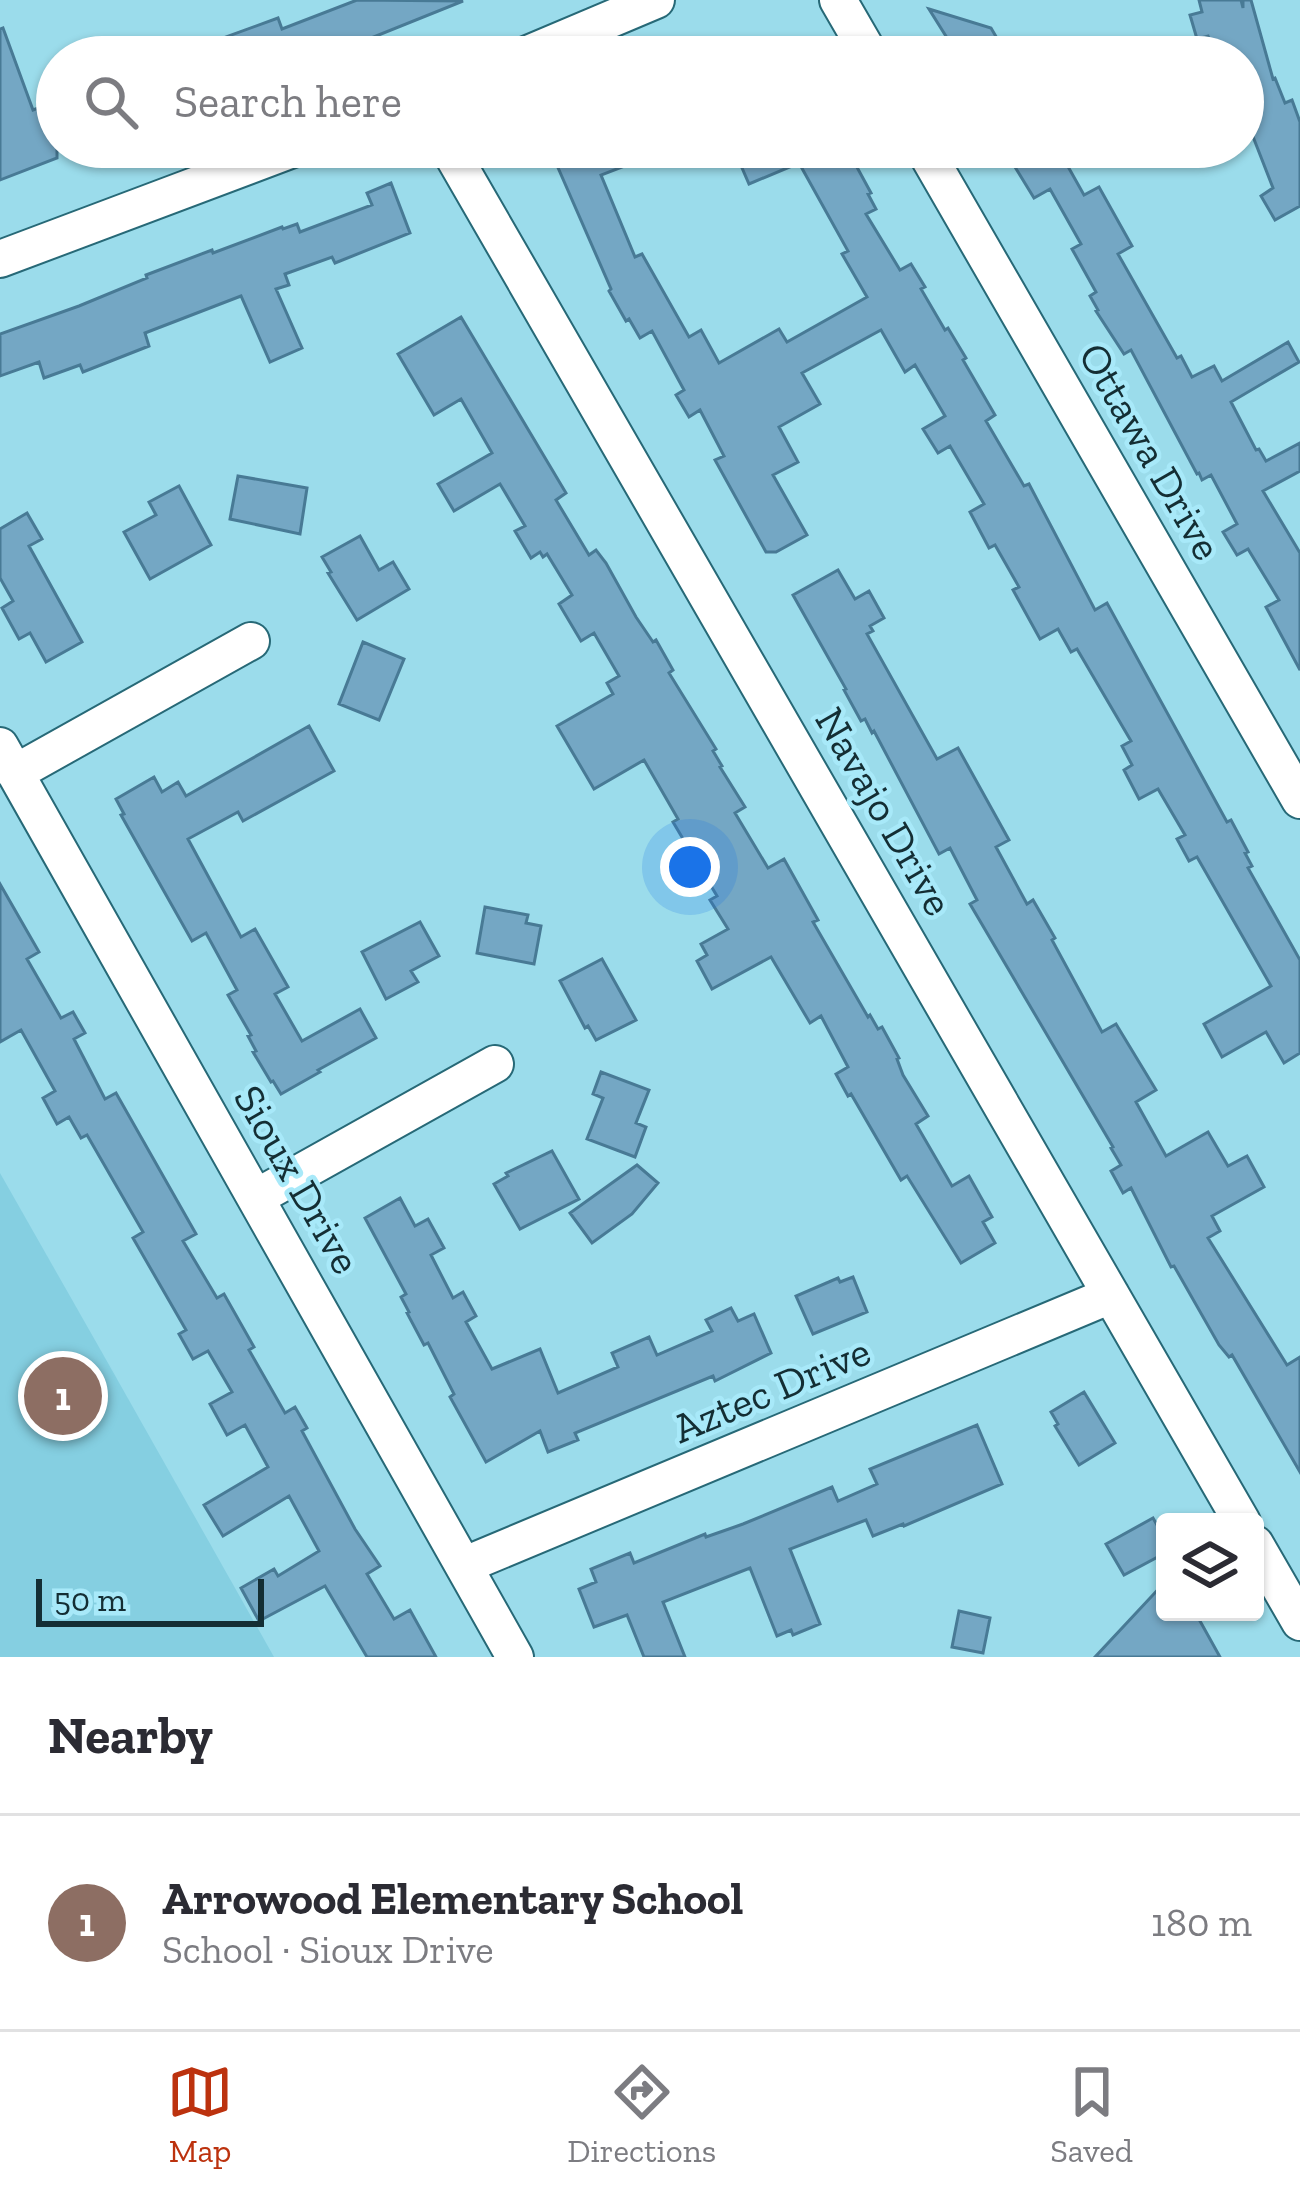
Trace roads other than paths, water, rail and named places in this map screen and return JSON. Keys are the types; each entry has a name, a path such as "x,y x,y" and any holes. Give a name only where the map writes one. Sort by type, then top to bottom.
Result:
{"street":[{"path":"571,36 656,0"},
{"path":"838,0 859,36"},
{"path":"0,259 242,168"},
{"name":"Navajo Drive","path":"460,168 1237,1513"},
{"name":"Ottawa Drive","path":"935,168 1300,800"},
{"path":"8,760 251,640"},
{"name":"Sioux Drive","path":"8,760 515,1657"},
{"path":"256,1197 495,1064"},
{"name":"Aztec Drive","path":"464,1565 1111,1295"},
{"path":"1264,1560 1300,1622"}],"place":[{"name":"Arrowood Elementary School","path":"63,1396"}]}
